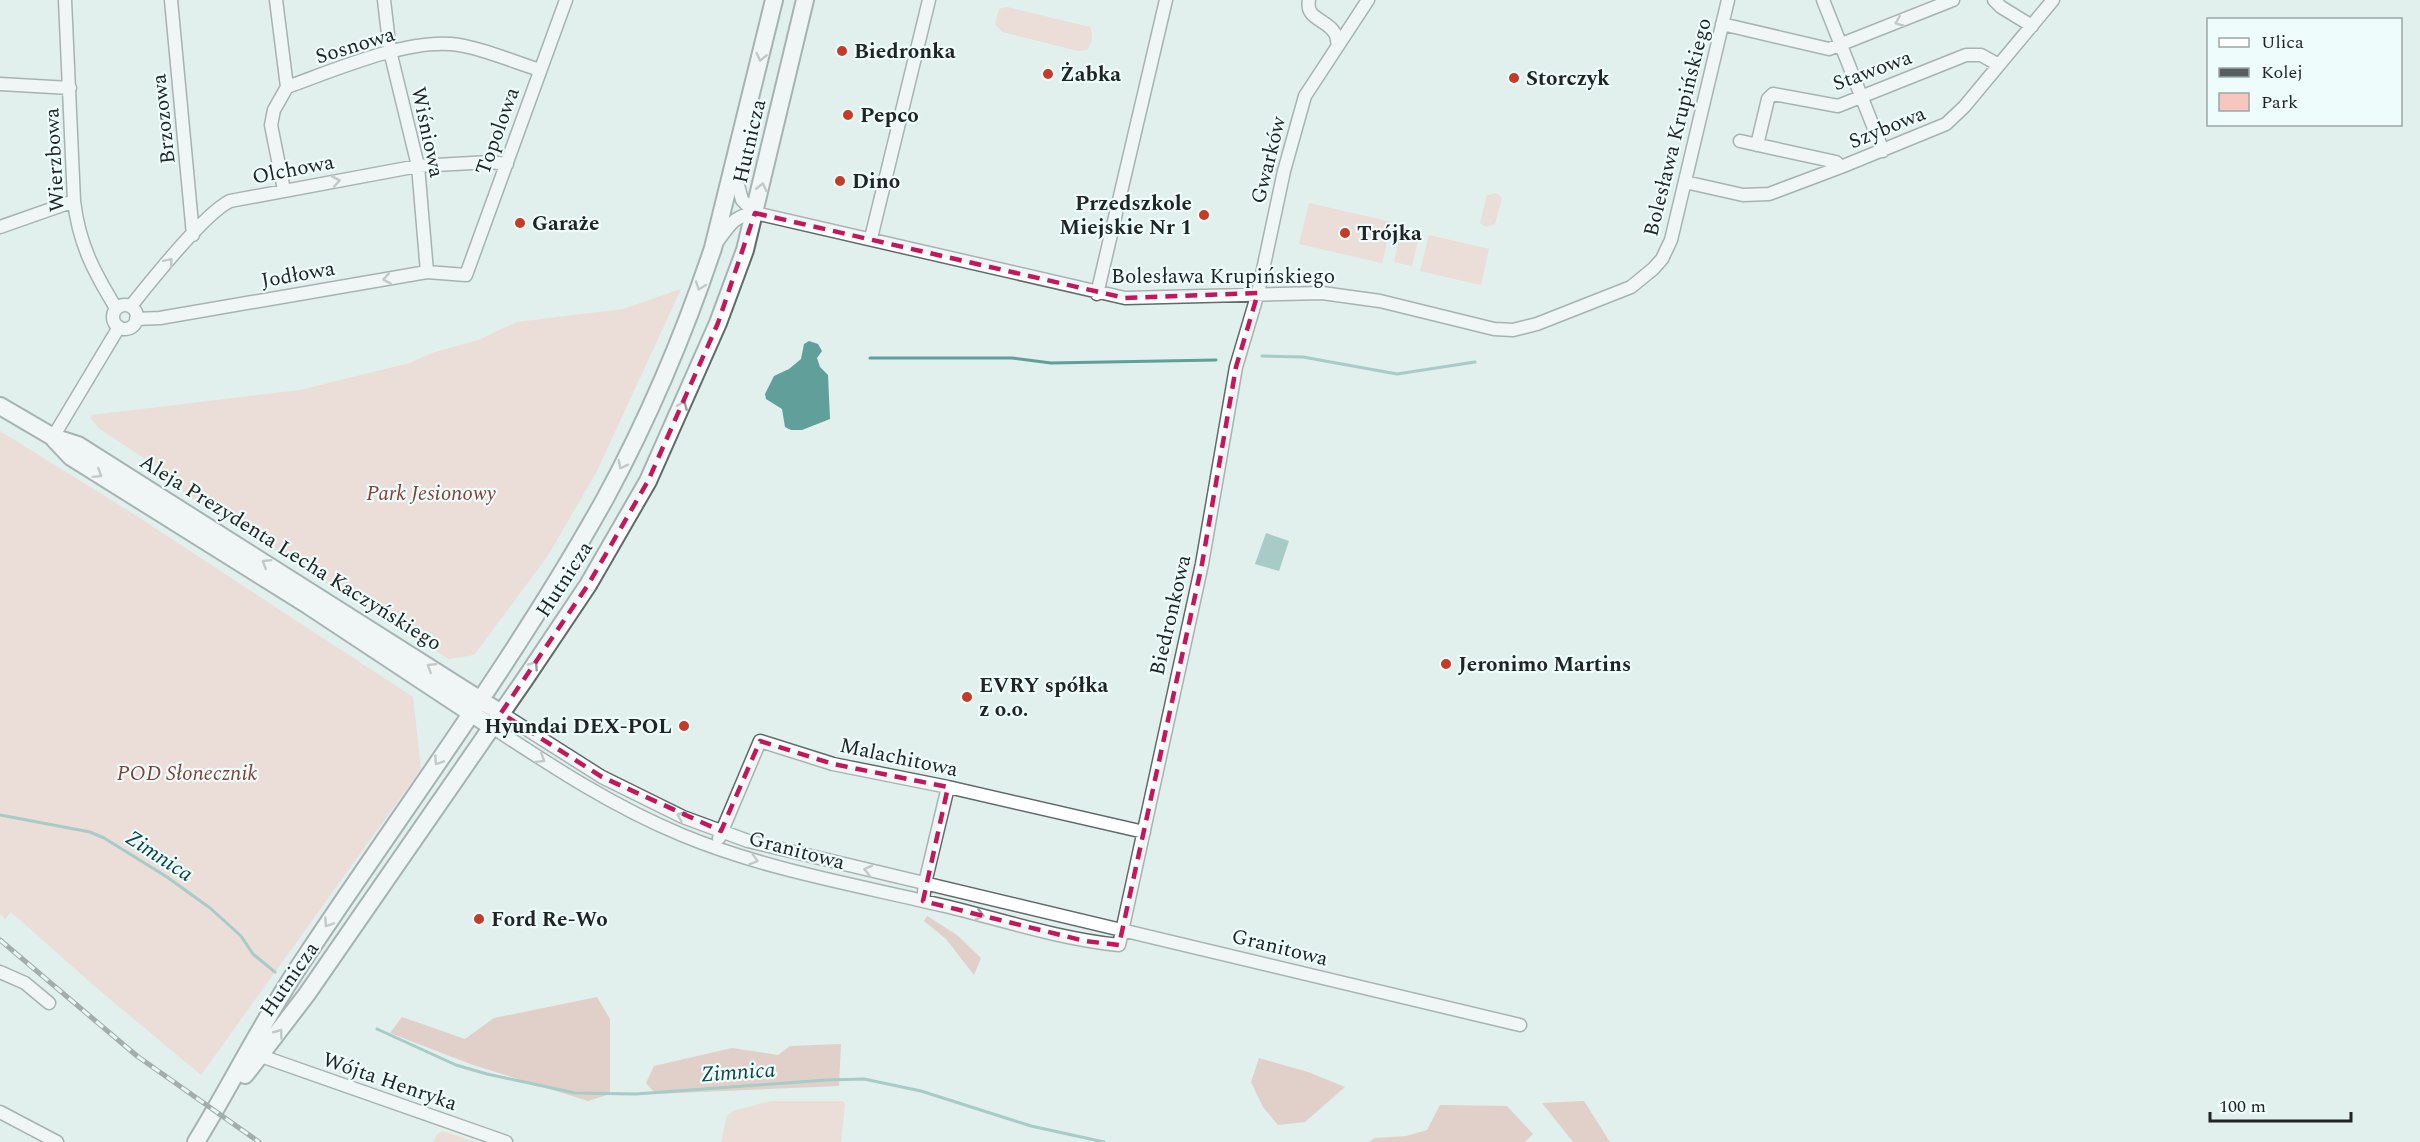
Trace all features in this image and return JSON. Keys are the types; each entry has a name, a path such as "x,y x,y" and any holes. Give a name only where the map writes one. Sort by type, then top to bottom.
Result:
{"main road":[{"name":"Hutnicza","path":"253,1057 259,1034 299,966 506,660 606,497 637,435 681,335 713,248 774,0"},
{"name":"Hutnicza","path":"196,1142 253,1057 308,994 497,720 588,585 648,482 718,323 746,250 805,0"},
{"name":"Aleja Prezydenta Lecha Kaczyńskiego","path":"0,406 52,437 78,445 497,720"}],"street":[{"name":"Wierzbowa","path":"65,0 74,201 77,223 93,269 116,308"},
{"name":"Brzozowa","path":"171,0 193,235"},
{"path":"276,0 286,87 274,110 271,125 284,190"},
{"name":"Wiśniowa","path":"384,0 390,51 418,166 427,272"},
{"name":"Topolowa","path":"466,275 566,0"},
{"path":"871,238 929,0"},
{"path":"1097,294 1166,0"},
{"path":"1309,0 1307,7 1312,15 1335,32 1338,46"},
{"name":"Gwarków","path":"1258,293 1284,171 1305,96 1368,0"},
{"name":"Bolesława Krupińskiego","path":"755,213 871,238 1097,294 1144,299 1258,293 1322,293 1380,301 1494,329 1523,328 1631,287 1647,275 1662,259 1671,240 1728,0"},
{"path":"1823,0 1883,150"},
{"path":"1722,24 1823,49 1840,45 1953,0"},
{"path":"1994,0 2001,7 2032,26"},
{"name":"Szybowa","path":"1685,182 1740,194 1765,195 1782,191 1930,132 1950,121 1964,107 2053,0"},
{"name":"Sosnowa","path":"286,87 390,51 451,44 540,70"},
{"name":"Stawowa","path":"1757,145 1767,100 1772,94 1777,93 1833,106 1862,97 1966,55 1981,56 1999,65"},
{"path":"0,84 70,88"},
{"path":"1740,141 1836,162 1841,167"},
{"name":"Olchowa","path":"131,306 193,235 224,204 284,190 418,166 507,164"},
{"path":"734,168 742,200 755,213"},
{"path":"0,227 74,201"},
{"path":"713,248 734,219 755,213"},
{"name":"Jodłowa","path":"136,319 160,318 427,272 466,275"},
{"name":"Biedronkowa","path":"1119,945 1202,564 1236,367 1258,293"},
{"path":"123,305 131,306 136,319 130,327 119,327 113,321 116,308 123,305"},
{"path":"52,437 119,327"},
{"name":"Granitowa","path":"497,720 602,777 683,817 748,841 1520,1025"},
{"name":"Granitowa","path":"497,720 595,793 681,835 715,848 786,870 1085,941 1119,945"},
{"name":"Malachitowa","path":"715,848 760,741 833,764 948,787 1144,832"},
{"path":"923,901 925,883 948,787"},
{"path":"0,972 25,983 48,1003"},
{"name":"Wójta Henryka","path":"253,1057 506,1142"},
{"path":"0,1112 57,1142"}],"highlighted area":[{"path":"755,213 1125,298 1258,293 1236,367 1202,564 1119,945 1085,941 923,901 948,787 833,764 760,741 721,831 602,777 501,713 588,585 648,481 718,323"}],"green space":[{"path":"1007,7 1090,27 1092,36 1090,44 1087,50 1078,51 1002,32 995,24 999,9"},
{"path":"1496,193 1502,198 1495,224 1486,227 1480,223 1487,195"},
{"name":"Trójka","path":"1309,203 1392,222 1382,263 1299,244"},
{"path":"1401,231 1419,236 1412,266 1394,262"},
{"path":"1429,235 1489,249 1481,285 1420,271"},
{"name":"Park Jesionowy","path":"681,289 596,473 547,557 474,655 449,659 185,494 171,476 100,429 90,418 92,415 300,390 410,363 432,353 478,340 517,322 623,309"},
{"name":"POD Słonecznik","path":"0,431 132,513 413,697 421,769 201,1075 99,990 11,912 5,919 0,914"},
{"path":"771,1101 842,1101 845,1103 841,1142 721,1142 727,1116 733,1111"},
{"path":"443,1131 475,1142 433,1142 437,1134"}],"shaded area":[{"path":"927,916 957,935 981,958 974,975 946,939 924,921"},
{"path":"597,997 610,1019 610,1094 588,1101 473,1065 390,1033 402,1017 465,1039 494,1018"},
{"path":"841,1044 839,1086 656,1094 646,1083 654,1066 732,1048 778,1055 790,1046"},
{"path":"1259,1058 1308,1072 1345,1087 1305,1122 1278,1125 1263,1107 1251,1082"},
{"path":"1584,1101 1610,1142 1573,1142 1542,1103"},
{"path":"1440,1105 1507,1106 1533,1134 1525,1142 1369,1142 1375,1138 1406,1136 1427,1130"}],"water":[{"path":"809,341 818,344 822,351 817,358 820,367 828,375 830,419 802,430 791,430 785,427 782,409 766,399 765,394 774,376 789,369 801,359 804,344"},
{"path":"1266,533 1289,541 1279,571 1255,564"}],"waterway":[{"path":"1262,356 1303,357 1397,374 1475,362"},
{"path":"870,358 1012,358 1051,363 1216,360"},
{"name":"Zimnica","path":"0,815 90,832 104,838 167,877 210,908 241,936 253,954 275,972"},
{"name":"Zimnica","path":"377,1029 456,1065 575,1093 636,1094 864,1079 921,1091 1031,1126 1104,1142"}],"railway":[{"path":"0,940 137,1056 259,1142"}],"place":[{"name":"Biedronka","path":"842,51"},
{"name":"Żabka","path":"1048,74"},
{"name":"Storczyk","path":"1514,78"},
{"name":"Pepco","path":"848,115"},
{"name":"Dino","path":"840,181"},
{"name":"Przedszkole Miejskie Nr 1","path":"1204,215"},
{"name":"Garaże","path":"520,223"},
{"name":"Trójka","path":"1345,233"},
{"name":"Jeronimo Martins","path":"1446,664"},
{"name":"EVRY spółka z o.o.","path":"967,697"},
{"name":"Hyundai DEX-POL","path":"684,726"},
{"name":"Ford Re-Wo","path":"479,919"}]}
